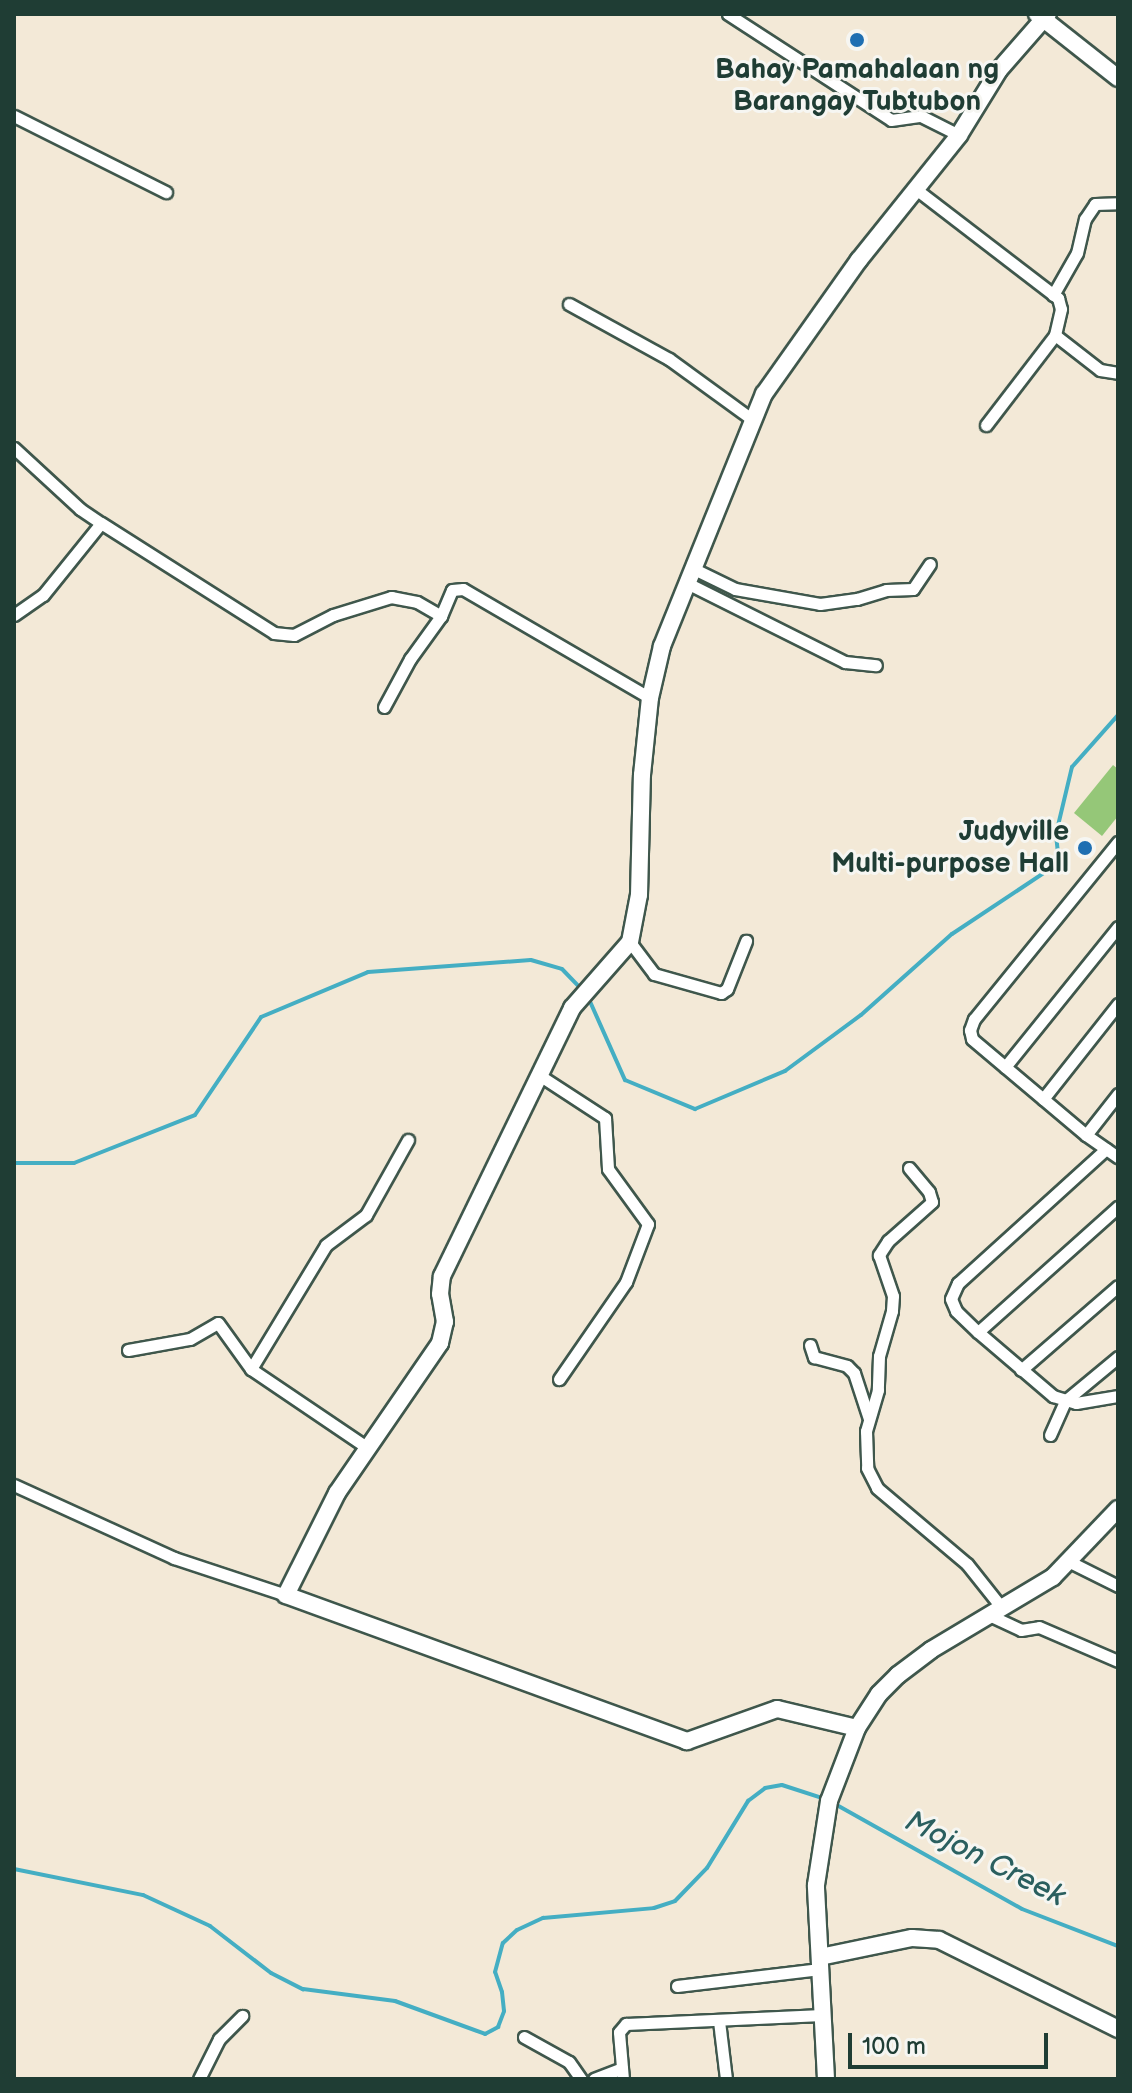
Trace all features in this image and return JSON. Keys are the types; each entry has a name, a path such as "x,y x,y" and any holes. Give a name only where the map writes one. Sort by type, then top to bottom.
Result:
{"street":[{"path":"728,14 891,120 921,116 959,135"},
{"path":"286,1595 337,1493 440,1343 445,1322 440,1294 442,1276 539,1075 586,991 630,942 639,895 642,775 650,698 662,646 688,575 764,394 792,351 959,135 999,70 1042,16 1118,78"},
{"path":"14,116 166,192"},
{"path":"917,190 1062,303 1055,335 986,425"},
{"path":"1053,295 1077,253 1090,211 1101,202 1118,203"},
{"path":"569,304 669,359 753,420"},
{"path":"1055,335 1100,370 1118,373"},
{"path":"14,448 80,509 274,633 294,635 333,615 391,597 417,602 441,616"},
{"path":"14,615 43,595 101,523"},
{"path":"688,575 735,589 820,604 857,599 886,590 913,589 930,564"},
{"path":"688,575 845,662 876,665"},
{"path":"384,707 410,659 441,616 452,590 463,589 650,698"},
{"path":"1118,842 974,1019 972,1039 1086,1135 1118,1157"},
{"path":"1005,1067 1118,927"},
{"path":"630,942 654,974 721,993 727,989 746,941"},
{"path":"1043,1099 1118,1004"},
{"path":"539,1075 605,1118 608,1169 648,1224 626,1282 559,1379"},
{"path":"1086,1135 1118,1094"},
{"path":"251,1369 326,1245 366,1215 408,1140"},
{"path":"1106,1149 958,1283 952,1291 952,1305 1021,1370 1065,1401 1090,1402 1118,1396"},
{"path":"909,1168 929,1192 932,1202 888,1241 879,1255 893,1296 892,1311 879,1356 878,1390 869,1419 867,1468 877,1488 967,1564 996,1611 1021,1630 1039,1627 1118,1661"},
{"path":"978,1332 1118,1207"},
{"path":"1021,1370 1118,1286"},
{"path":"128,1350 190,1339 218,1323 251,1369 366,1447"},
{"path":"810,1345 814,1357 847,1366 854,1373 869,1419"},
{"path":"1050,1435 1065,1401 1118,1357"},
{"path":"14,1485 174,1558 286,1595 687,1741 777,1709 857,1728"},
{"path":"826,2079 816,1885 820,1845 832,1792 857,1728 879,1694 898,1675 1035,1589 1070,1562 1118,1509"},
{"path":"1070,1562 1118,1586"},
{"path":"677,1986 820,1963 912,1938 939,1940 1118,2029"},
{"path":"594,2079 623,2073 619,2032 623,2026 822,2015"},
{"path":"199,2079 219,2039 242,2016"},
{"path":"719,2021 726,2079"},
{"path":"524,2037 569,2062 581,2079"}],"green space":[{"path":"1113,765 1118,769 1118,816 1102,836 1074,813"}],"waterway":[{"path":"588,997 625,1080 695,1109 785,1071 861,1015 952,934 1059,863 1056,834 1072,767 1118,715"},
{"path":"14,1163 74,1163 195,1115 261,1017 368,972 531,960 562,969 582,990"},
{"name":"Mojon Creek","path":"14,1869 143,1895 210,1926 271,1973 303,1989 395,2001 485,2034 498,2027 504,2011 495,1972 503,1943 517,1930 543,1918 654,1908 675,1901 707,1868 748,1801 765,1788 782,1785 825,1799"},
{"name":"Mojon Creek","path":"835,1804 1022,1909 1118,1946"}],"place":[{"name":"Bahay Pamahalaan ng Barangay Tubtubon","path":"857,40"},
{"name":"Judyville Multi-purpose Hall","path":"1085,848"}]}
